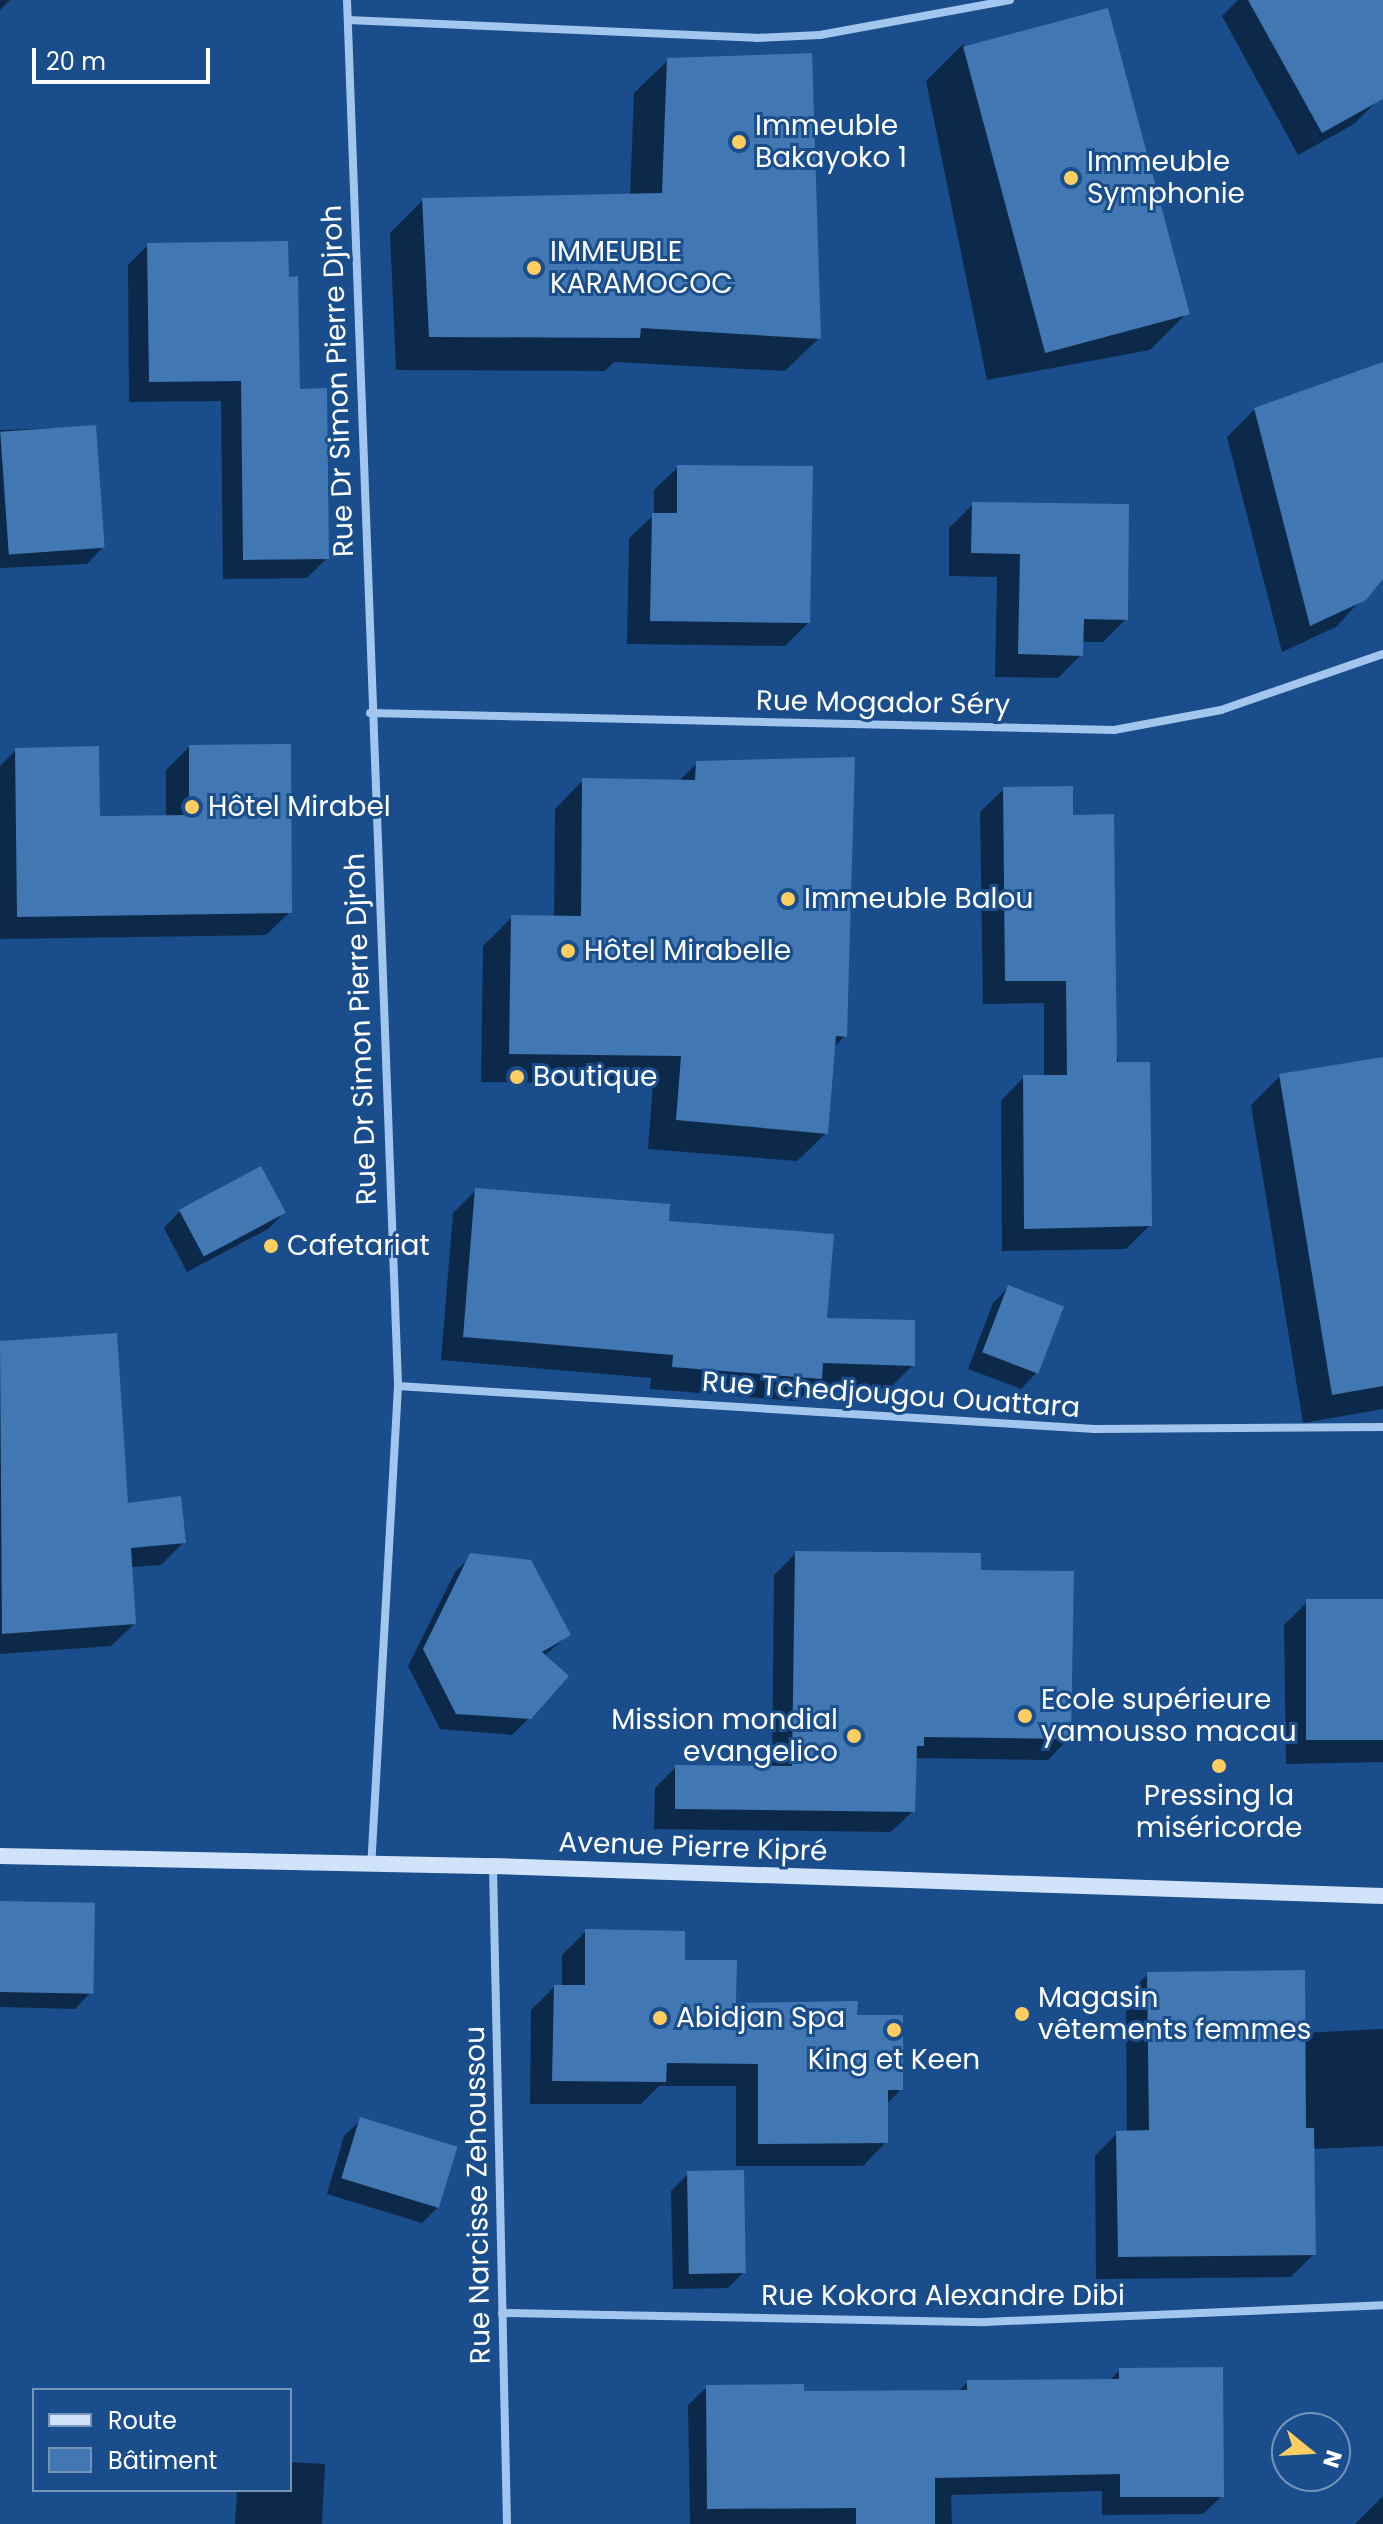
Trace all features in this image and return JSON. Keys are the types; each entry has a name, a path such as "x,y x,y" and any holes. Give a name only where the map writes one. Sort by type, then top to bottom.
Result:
{"street":[{"name":"Rue Dr Simon Pierre Djroh","path":"347,0 370,713 398,1386 371,1864"},
{"path":"348,20 756,38 820,35 1010,0"},
{"name":"Rue Mogador Séry","path":"370,713 1114,730 1221,710 1383,654"},
{"name":"Rue Tchedjougou Ouattara","path":"398,1386 1095,1429 1383,1427"},
{"name":"Avenue Pierre Kipré","path":"0,1856 493,1866 1383,1896"},
{"name":"Rue Narcisse Zehoussou","path":"493,1866 507,2524"},
{"name":"Rue Kokora Alexandre Dibi","path":"502,2313 985,2322 1383,2305"}],"building":[{"path":"1248,0 1383,0 1383,99 1322,133"},
{"name":"Immeuble Symphonie","path":"1108,8 1190,314 1045,353 963,47"},
{"path":"812,53 821,339 641,328 640,338 429,337 422,198 662,193 667,58"},
{"path":"288,241 289,277 298,276 300,389 327,388 329,559 243,560 241,381 149,382 147,243"},
{"path":"1383,362 1383,579 1366,600 1310,626 1254,408"},
{"path":"96,425 105,548 9,554 0,432"},
{"path":"677,465 813,466 810,623 650,621 652,513 677,513"},
{"path":"972,502 1129,504 1128,620 1084,619 1083,656 1018,654 1020,554 971,553"},
{"path":"291,744 292,913 17,917 15,748 99,746 100,816 189,815 189,745"},
{"path":"855,757 847,1037 836,1036 828,1134 676,1120 681,1056 509,1054 511,915 581,916 582,778 695,780 696,761"},
{"path":"1073,786 1073,815 1114,814 1117,1062 1150,1062 1152,1226 1024,1229 1023,1075 1067,1075 1066,981 1005,981 1003,787"},
{"path":"1383,1057 1383,1386 1332,1395 1279,1074"},
{"path":"261,1166 286,1213 204,1256 179,1210"},
{"path":"475,1188 670,1204 669,1221 834,1234 827,1318 915,1320 915,1366 823,1363 822,1379 672,1367 673,1355 463,1337"},
{"path":"1008,1285 1064,1307 1038,1374 982,1352"},
{"path":"117,1333 128,1503 181,1496 186,1543 131,1548 136,1624 2,1634 0,1341"},
{"path":"795,1551 981,1553 981,1570 1074,1571 1071,1739 924,1737 924,1746 917,1746 915,1812 675,1809 675,1765 792,1766"},
{"path":"470,1553 531,1560 571,1635 542,1652 569,1676 531,1719 456,1714 423,1649"},
{"path":"1306,1599 1383,1599 1383,1740 1306,1740"},
{"path":"0,1901 95,1903 93,1994 0,1992"},
{"path":"585,1929 685,1931 685,1960 737,1960 736,2003 858,2001 857,2015 903,2015 903,2090 888,2090 888,2143 758,2144 758,2064 667,2063 666,2082 552,2081 554,1985 585,1985"},
{"path":"1305,1970 1306,2128 1314,2128 1316,2255 1118,2257 1116,2131 1149,2130 1147,1972"},
{"path":"360,2117 458,2147 439,2208 341,2178"},
{"path":"744,2170 746,2273 689,2274 687,2171"},
{"path":"1223,2367 1224,2497 1120,2497 1120,2474 935,2478 935,2524 856,2524 856,2508 707,2509 706,2385 804,2384 804,2391 967,2390 967,2380 1119,2379 1119,2368"}],"place":[{"name":"Immeuble Bakayoko 1","path":"739,142"},
{"name":"Immeuble Symphonie","path":"1071,178"},
{"name":"IMMEUBLE KARAMOCOC","path":"534,268"},
{"name":"Hôtel Mirabel","path":"192,807"},
{"name":"Immeuble Balou","path":"788,899"},
{"name":"Hôtel Mirabelle","path":"568,951"},
{"name":"Boutique","path":"517,1077"},
{"name":"Cafetariat","path":"271,1246"},
{"name":"Ecole supérieure yamousso macau","path":"1025,1716"},
{"name":"Mission mondial evangelico","path":"854,1736"},
{"name":"Pressing la miséricorde","path":"1219,1766"},
{"name":"Magasin vêtements femmes","path":"1022,2014"},
{"name":"Abidjan Spa","path":"660,2018"},
{"name":"King et Keen","path":"894,2030"}]}
